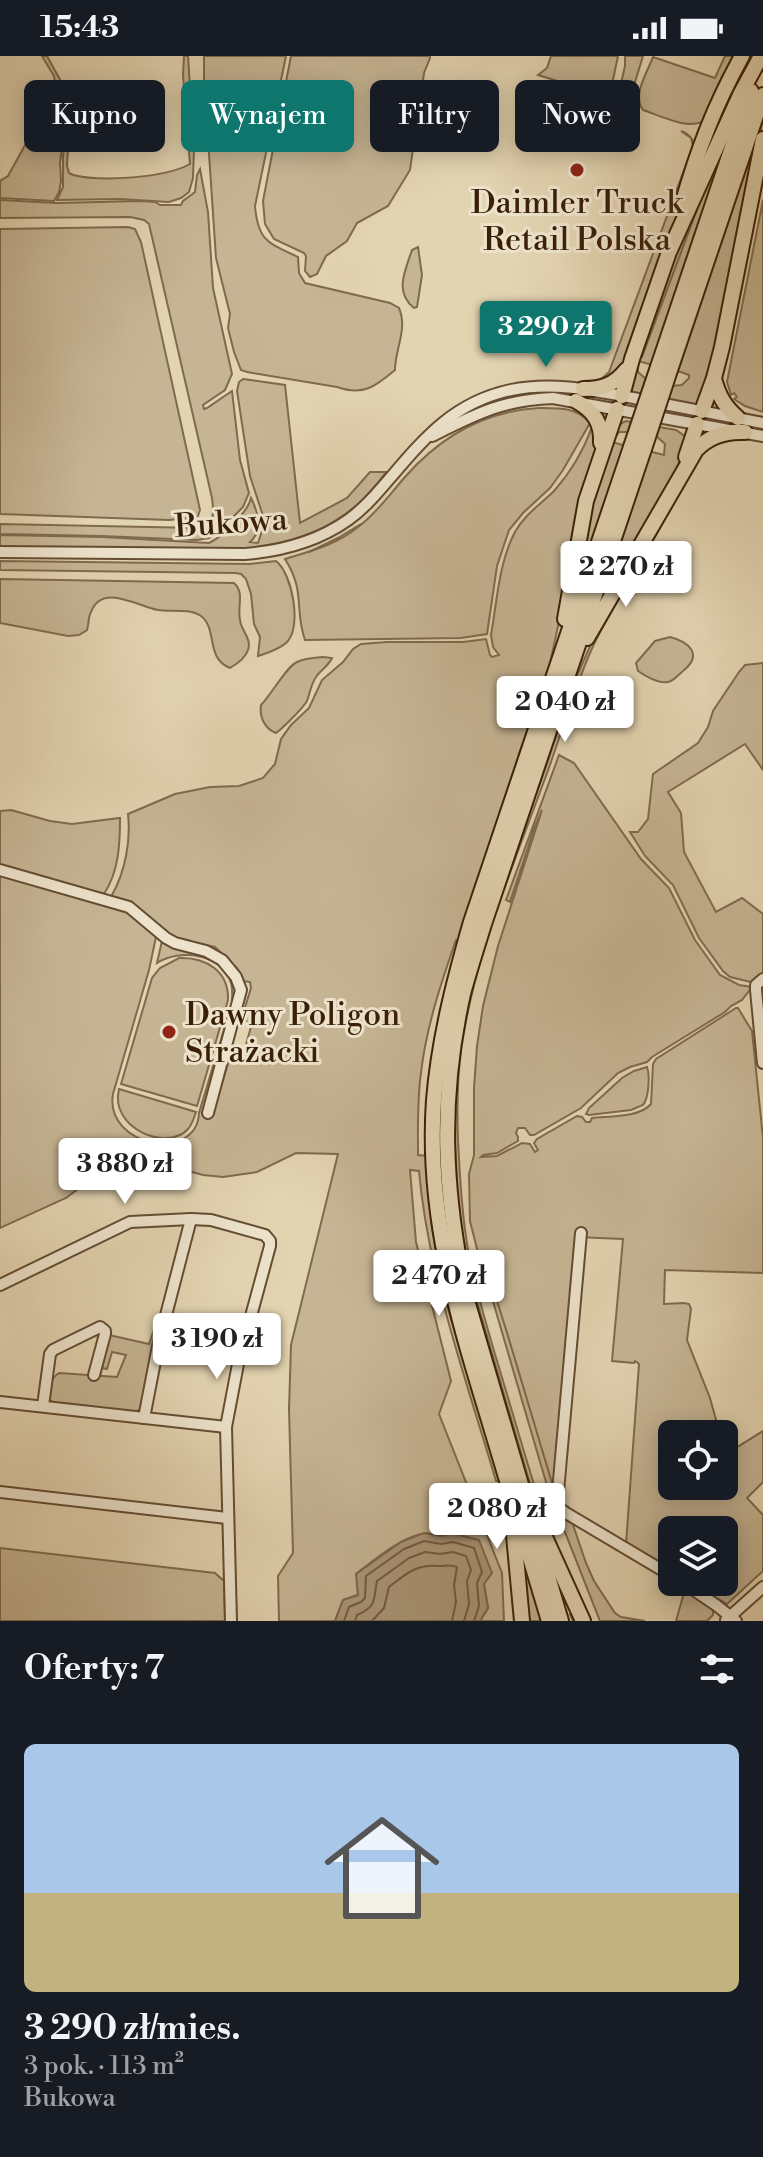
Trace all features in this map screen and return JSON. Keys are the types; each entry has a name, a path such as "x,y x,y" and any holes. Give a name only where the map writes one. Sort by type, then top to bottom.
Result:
{"main road":[{"path":"564,666 582,518 601,451 669,252 700,146 721,94 742,56"},
{"path":"669,252 741,93 762,56"},
{"path":"664,369 762,56"},
{"path":"561,1621 466,1297 455,1242 447,1172 448,1101 454,1045 464,993 484,924 564,666 664,369 763,95"},
{"path":"677,480 714,378 763,139"},
{"path":"601,451 602,431 580,395 615,383 632,359"},
{"path":"714,378 719,398 738,418"},
{"path":"549,1621 462,1332 442,1244 436,1201 434,1102 439,1053 451,992 471,922 564,666 689,459 705,441 725,433 745,432"},
{"path":"506,1477 522,1621"},
{"path":"522,1488 583,1621"}],"street":[{"name":"Bukowa","path":"0,552 245,554 282,549 317,537 349,519 373,498 411,453 450,416 492,395 531,387 553,386 580,395 700,418 763,436"},
{"name":"Bukowa","path":"700,418 738,418 763,423"},
{"path":"0,870 129,907 166,938 215,955 228,964 240,982 241,990 208,1113"},
{"path":"763,979 756,985 756,994 763,1063"},
{"path":"144,1418 158,1346 191,1219"},
{"path":"0,1285 126,1223 191,1219 219,1222 268,1238 270,1246 238,1364 226,1427 231,1621"},
{"path":"581,1233 557,1503 566,1513 658,1568"},
{"path":"43,1406 50,1354 100,1327 105,1334 94,1375"},
{"path":"0,1402 226,1427"},
{"path":"0,1492 227,1518"},
{"path":"700,1596 730,1619 763,1587"}],"shaded area":[{"path":"42,56 47,56 60,80 55,80"},
{"path":"184,56 188,56 190,80 183,80"},
{"path":"204,56 286,56 281,80 204,79"},
{"path":"291,56 430,56 423,80 370,80 370,152 413,152 410,170 388,206 357,223 347,241 326,256 317,274 310,277 305,271 304,253 274,239 265,224 263,201 272,152 354,152 354,80 286,80"},
{"path":"551,56 618,56 613,80 554,80 538,75 547,68"},
{"path":"625,56 643,56 636,80 622,80"},
{"path":"725,56 739,56 706,120 699,123 666,119 643,110 640,104 640,91 653,57 715,78"},
{"path":"745,92 653,365 638,361 638,372 646,379 641,395 627,393 667,270"},
{"path":"763,107 717,349 699,406 667,401 672,386 682,385 689,378 689,375 675,370"},
{"path":"691,138 695,150 672,231 629,354 619,372 599,381 609,372 693,146"},
{"path":"24,147 24,152 61,152 61,181 54,201 0,198 0,181 8,176"},
{"path":"64,152 68,152 69,173 85,177 133,177 165,173 190,164 189,152 194,152 189,192 169,202 57,200 63,187"},
{"path":"209,152 266,152 255,206 262,234 272,244 298,257 299,273 305,283 390,303 399,308 402,331 395,370 375,385 354,391 241,370 228,328 230,314 216,258"},
{"path":"200,169 208,212 213,288 232,374 225,390 203,405 204,409 207,408 232,391 240,460 249,493 243,507 217,533 197,540 0,534 0,524 198,528 210,521 212,498 149,224 130,217 0,218 0,200 56,203 141,201 181,205 195,192"},
{"path":"763,200 763,412 734,399 737,397 734,393 731,395 727,382"},
{"path":"0,229 135,229 141,242 200,510 198,516 169,520 0,514"},
{"path":"418,247 422,275 417,307 414,308 404,295 403,281 412,250"},
{"path":"243,379 285,385 300,523 347,498 370,472 386,472 357,505 340,518 323,528 284,542 241,549 0,547 0,535 209,543 234,524 251,498 258,526 250,542 258,543 265,522 250,476 237,391"},
{"path":"559,390 615,400 613,403 550,393 525,395 454,419 481,403 531,391"},
{"path":"539,408 573,411 590,423 550,488 509,530 497,566 487,634 461,638 305,640 298,591 285,559 323,547 350,533 371,516 433,449 465,428 500,414"},
{"path":"631,422 628,432 619,432 612,442 626,446 569,617 585,523 616,426"},
{"path":"592,427 599,438 550,663 460,940 456,940 440,989 426,1039 420,1083 418,1155 428,1156 431,1221 442,1288 499,1481 496,1481 440,1289 419,1171 410,1170 416,1242 451,1381 439,1414 502,1573 504,1621 480,1621 488,1608 484,1584 452,1533 428,1533 404,1541 357,1573 358,1595 343,1600 335,1621 279,1621 278,1576 293,1553 289,1409 291,1345 338,1154 296,1153 257,1172 223,1177 150,1163 149,1168 86,1183 66,1198 0,1228 0,874 126,911 156,937 113,1094 114,1112 122,1126 136,1136 152,1142 169,1143 183,1139 194,1129 232,1003 232,988 227,973 220,966 200,956 177,956 157,963 162,941 215,959 228,972 237,992 203,1116 217,1094 230,1056 242,1059 252,1023 241,1020 250,982 244,981 237,968 215,947 176,939 132,904 113,898 126,856 128,814 175,794 210,787 239,786 263,778 275,764 281,739 309,708 322,680 361,644 486,639 490,655 499,655 493,647 491,635 505,556 523,520 566,476"},
{"path":"659,427 676,430 689,439 669,486 586,632 648,451 664,455 665,444 656,436"},
{"path":"689,473 606,620 580,677 484,948 461,1050 458,1140 469,1255 488,1329 552,1540 550,1545 472,1284 459,1216 453,1112 464,1012 520,831 538,789 576,678 594,637"},
{"path":"0,561 249,564 276,561 291,588 294,626 286,643 258,656 260,637 254,624 251,594 241,574 0,570"},
{"path":"0,579 234,583 240,595 239,615 249,642 248,650 243,659 230,668 217,657 209,628 201,616 186,611 158,610 112,597 96,603 87,630 79,635 68,636 0,623"},
{"path":"670,637 692,650 689,665 668,682 656,681 638,671 636,663 655,641"},
{"path":"323,657 332,658 314,680 307,701 276,733 269,729 261,714 261,705 293,665"},
{"path":"763,663 763,770 745,744 668,792 681,813 684,852 716,912 742,898 763,914 763,975 755,983 730,977 723,971 699,938 673,885 645,856 630,832 638,832 648,819 653,774 698,743 713,711 745,665"},
{"path":"559,755 574,763 641,859 669,888 695,940 720,975 739,985 752,987 742,1000 725,1012 647,1062 618,1073 581,1108 534,1135 530,1135 525,1128 518,1128 518,1141 497,1153 481,1157 497,1156 522,1143 530,1144 535,1152 538,1150 534,1143 537,1139 577,1116 590,1122 592,1118 623,1116 646,1109 651,1104 653,1064 656,1059 736,1008 752,1031 763,1138 763,1273 665,1270 664,1304 684,1303 689,1304 691,1309 687,1340 716,1420 658,1420 658,1500 738,1500 738,1447 763,1431 763,1482 747,1498 763,1515 763,1571 738,1594 738,1516 658,1516 658,1563 626,1544 639,1364 635,1361 612,1361 623,1239 575,1237 553,1498 572,1522 594,1581 615,1613 645,1621 600,1621 548,1489 488,1292 470,1221 469,1174 474,1155 474,1088 483,1006 498,946 542,810 510,902 506,900"},
{"path":"11,810 72,824 120,818 116,867 104,894 0,866 0,811"},
{"path":"179,958 207,963 220,974 227,990 228,1000 197,1106 121,1084 152,978 160,968"},
{"path":"647,1067 647,1097 643,1105 631,1110 586,1114 622,1078"},
{"path":"119,1089 196,1112 192,1123 179,1136 167,1138 142,1133 123,1115 118,1103"},
{"path":"154,1330 158,1331 142,1408 133,1413 50,1400 50,1385 59,1373 117,1377 126,1355 112,1352 107,1369 102,1368 109,1335 149,1344"},
{"path":"518,1532 544,1621 526,1621"},
{"path":"0,1548 215,1573 224,1581 225,1621 0,1621"},
{"path":"683,1596 695,1596 713,1608 713,1615 707,1621 676,1621"},
{"path":"713,1596 736,1596 727,1604"}],"water":[{"path":"424,1533 441,1536 452,1533 479,1540 492,1573 484,1584 488,1608 480,1621 335,1621 343,1600 358,1595 356,1574 401,1542"}],"waterway":[{"path":"642,357 702,196"},
{"path":"309,552 361,524"},
{"path":"481,1263 497,1301 552,1483 550,1505 555,1520"},
{"path":"570,1614 573,1621"}],"place":[{"name":"Daimler Truck Retail Polska","path":"577,170"},
{"name":"Dawny Poligon Strażacki","path":"169,1032"}]}
